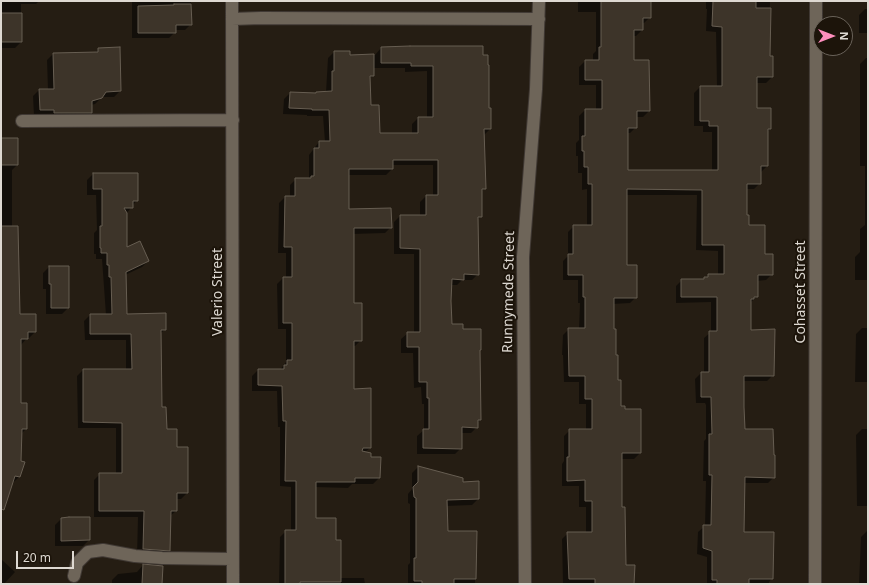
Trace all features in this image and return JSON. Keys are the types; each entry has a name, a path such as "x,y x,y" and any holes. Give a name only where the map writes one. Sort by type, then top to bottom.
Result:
{"street":[{"name":"Valerio Street","path":"232,1 234,584"},
{"name":"Runnymede Street","path":"525,584 522,257 536,89 539,1"},
{"name":"Cohasset Street","path":"815,584 816,1"},
{"path":"232,19 539,19"},
{"path":"22,121 233,120"},
{"path":"74,576 77,563 88,552 103,550 135,556 162,558 233,559"}],"building":[{"path":"601,1 651,1 651,18 643,18 643,30 634,30 634,60 649,60 650,111 637,111 637,128 628,128 628,170 718,170 718,126 709,126 709,121 700,121 700,86 722,86 722,27 712,26 713,1 756,1 756,8 771,8 770,56 773,56 773,77 757,77 757,108 771,108 771,129 768,129 768,166 761,166 761,184 747,184 747,215 749,215 749,225 765,225 765,254 773,254 773,275 758,275 758,297 751,299 751,330 775,329 774,376 744,376 744,407 745,429 773,429 775,478 745,477 744,532 774,532 773,579 749,579 749,584 717,584 717,580 712,580 712,551 703,548 703,525 711,525 712,475 709,475 709,434 712,434 711,397 701,397 701,372 709,372 709,331 717,331 717,297 681,297 681,279 704,279 704,277 708,277 708,274 724,274 724,245 702,245 702,190 627,189 627,265 637,265 637,298 614,298 614,329 616,329 618,380 621,380 621,406 625,406 625,409 641,409 641,453 622,453 622,507 625,507 626,565 635,565 634,584 595,584 595,579 569,579 567,532 592,532 592,501 585,501 585,480 567,481 569,429 592,429 592,399 585,399 585,376 569,376 568,328 585,328 585,297 583,297 583,275 568,275 568,254 573,254 573,225 592,225 592,184 588,184 588,167 584,167 582,136 585,136 585,109 602,109 602,80 585,80 585,60 599,60 599,47 601,47"},
{"path":"191,4 192,25 176,25 176,33 138,33 138,6"},
{"path":"1,13 22,13 22,42 1,42"},
{"path":"483,46 483,55 488,55 491,129 484,129 486,189 482,189 482,217 478,217 479,275 464,274 464,280 452,279 451,301 452,324 463,324 463,329 481,329 481,420 478,420 478,428 462,427 462,449 423,448 423,429 429,429 429,398 427,398 427,382 419,382 419,347 407,347 407,332 420,332 420,249 400,248 400,215 426,215 426,195 438,195 438,160 393,160 393,169 349,169 349,209 391,208 392,228 354,228 354,303 362,303 362,341 354,341 354,389 371,388 371,448 363,448 362,451 371,453 371,457 381,457 380,478 355,478 355,482 316,482 316,518 336,518 336,540 341,540 341,582 300,582 300,584 285,584 285,530 296,530 296,481 285,481 286,421 283,421 282,386 258,385 258,369 284,369 284,365 287,365 287,360 292,360 292,323 283,323 283,277 292,277 292,247 284,247 285,196 295,196 295,178 311,178 311,176 314,176 314,148 319,148 319,141 330,141 329,110 289,108 290,92 316,93 332,91 334,51 350,51 350,55 374,54 374,76 370,76 371,105 379,105 380,133 418,133 418,117 433,117 433,66 411,66 411,63 381,63 381,47"},
{"path":"120,47 121,91 106,92 102,98 92,101 92,113 54,113 54,110 40,110 39,89 54,89 53,53 98,52 98,48"},
{"path":"1,138 18,138 18,165 1,165"},
{"path":"93,173 138,173 138,201 133,201 133,208 124,208 127,213 127,247 140,241 149,261 126,272 127,314 166,313 166,330 161,330 162,407 166,407 167,429 177,429 177,447 188,447 188,493 177,493 177,511 171,511 170,551 143,549 144,511 99,511 99,473 122,473 122,423 83,422 83,369 132,369 131,334 90,334 90,314 112,314 111,277 109,277 109,265 107,265 107,253 101,253 100,248 100,226 102,226 102,189 93,189"},
{"path":"1,226 18,226 20,314 36,314 36,332 28,332 28,339 21,339 21,403 27,403 27,429 22,429 21,461 25,462 20,477 15,476 4,510 1,509"},
{"path":"49,266 69,266 69,308 51,308"},
{"path":"418,466 463,478 463,482 479,481 479,499 447,500 448,531 477,531 476,579 454,579 454,584 422,584 422,581 414,581 414,558 416,558 416,498 414,497 413,487 418,482"},
{"path":"90,517 90,540 61,541 61,518"},
{"path":"143,564 163,566 162,584 142,584"}]}
